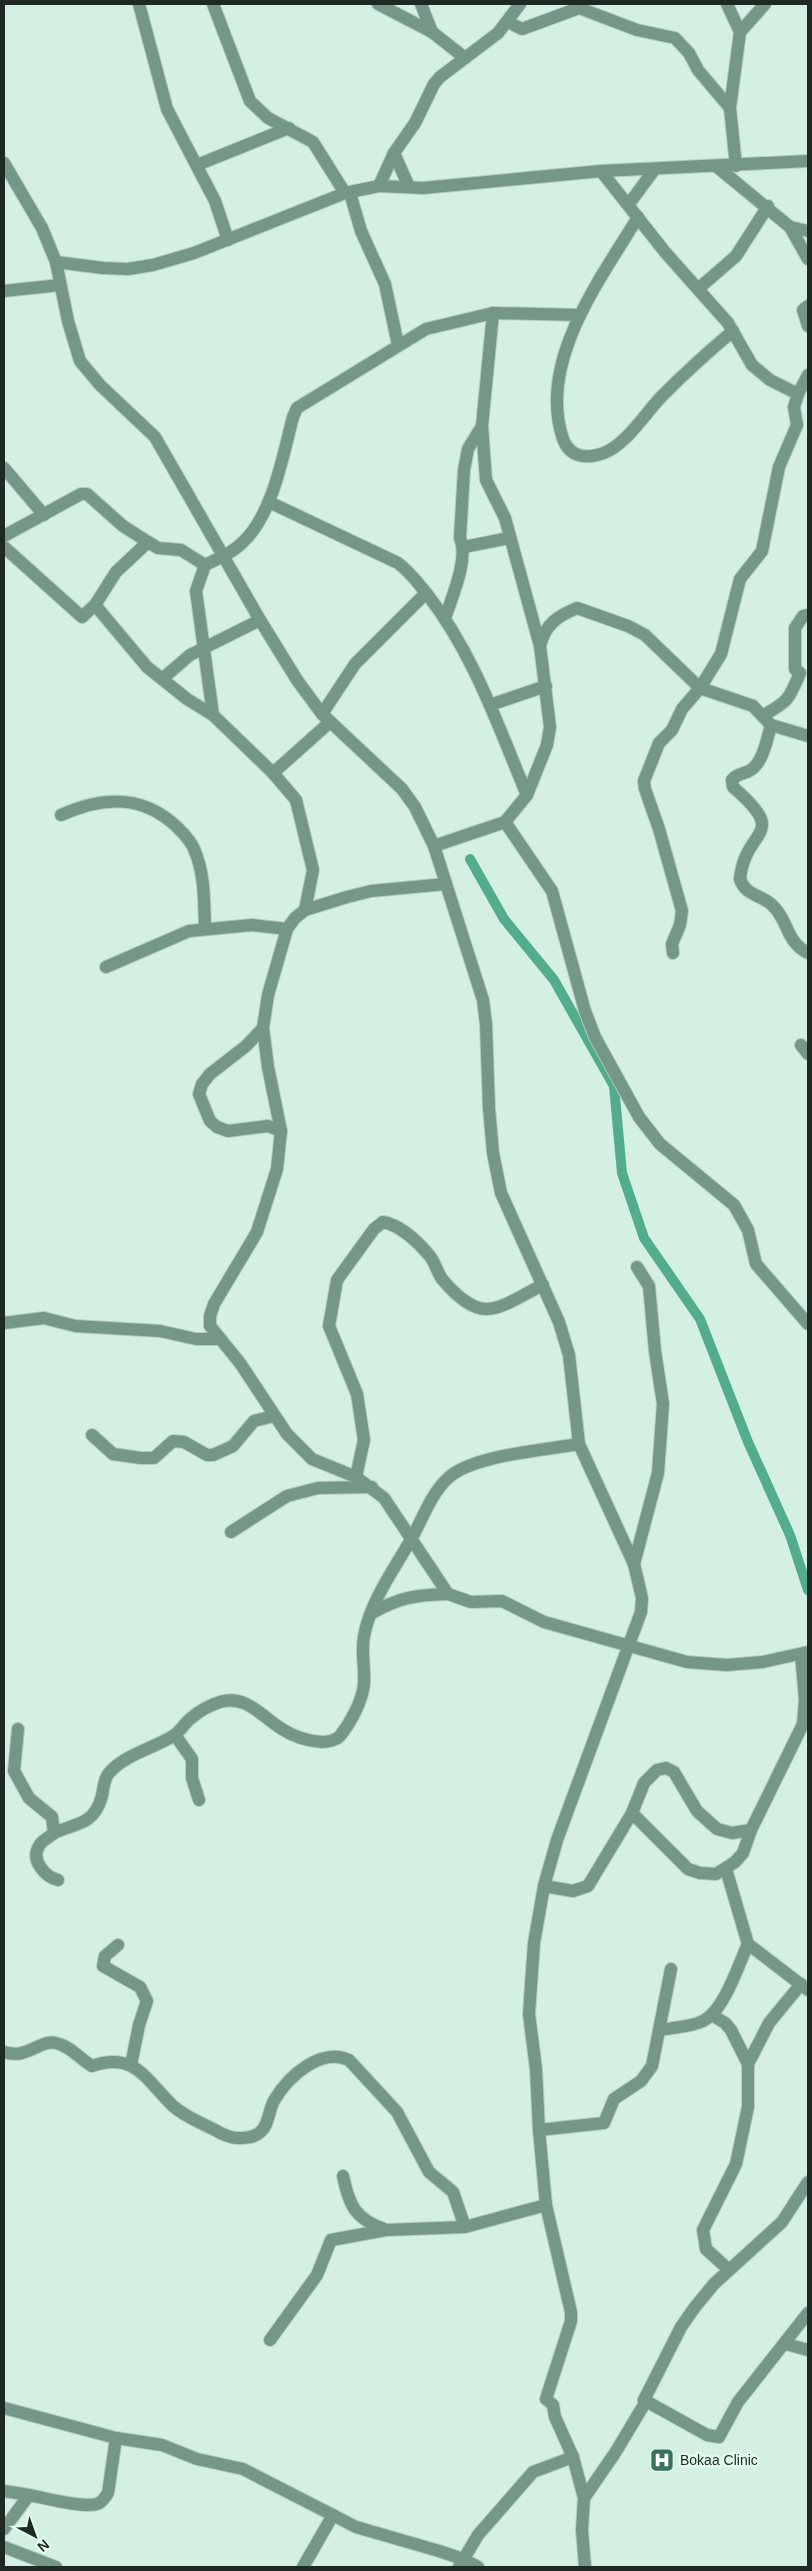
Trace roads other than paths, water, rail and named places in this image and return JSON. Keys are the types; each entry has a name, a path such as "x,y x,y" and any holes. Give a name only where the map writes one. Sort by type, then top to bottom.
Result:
{"street":[{"path":"138,4 167,109 198,165 215,201 228,240"},
{"path":"213,4 250,101 268,118 313,142 345,193 350,193 361,231 386,284 398,346"},
{"path":"378,4 405,10 465,58"},
{"path":"421,4 432,32"},
{"path":"379,186 394,153 415,123 434,84 508,22 520,4"},
{"path":"727,4 740,32 730,108 736,166"},
{"path":"740,32 765,4"},
{"path":"508,22 522,29 579,8 636,30 675,38 689,53 698,70 730,108"},
{"path":"198,165 288,128"},
{"path":"394,153 409,187"},
{"path":"56,262 128,269 194,253 345,193 379,186 449,186 602,171 654,170 808,161"},
{"path":"4,163 42,228 56,262 60,285 80,361 100,385 155,437 260,620 297,680 325,718 402,789 415,807 434,846 483,1000 486,1024 490,1126 501,1193 543,1284 565,1340 579,1444 634,1564 642,1598 641,1612 629,1647 605,1703 557,1840 544,1886 534,1943 529,2014 536,2069 546,2205 571,2321 546,2398 553,2405 555,2417 573,2457 584,2498 582,2530 585,2567"},
{"path":"716,166 768,206 790,227 808,258"},
{"path":"629,204 654,170"},
{"path":"602,171 733,331 746,357 760,372 798,394"},
{"path":"698,289 736,256 768,206"},
{"path":"638,217 579,315 557,385 557,402 564,442 572,452 582,456 604,452 619,444 664,394 733,331"},
{"path":"790,227 808,231"},
{"path":"4,291 60,285"},
{"path":"808,306 803,310 808,326"},
{"path":"434,846 505,822 528,795 547,745 550,727 540,646 505,518 484,474 482,426 493,313"},
{"path":"213,715 208,690 196,591 205,565 224,555 245,540 256,527 269,502 297,408 426,329 493,313 579,315"},
{"path":"673,953 672,944 680,925 682,911 644,781 659,743 672,730 682,709 700,688 721,654 740,579 762,551 779,467 797,425 794,407 798,394 808,375"},
{"path":"445,618 459,575 464,547 460,538 464,470 468,449 482,426"},
{"path":"4,468 44,515"},
{"path":"4,536 81,494 87,494 123,526 148,542 158,548 181,550 205,565"},
{"path":"269,502 398,563 408,570 445,618 464,648 528,795"},
{"path":"464,547 509,538"},
{"path":"4,547 82,617 95,604 116,572 148,542"},
{"path":"273,774 325,718 355,664 426,593"},
{"path":"95,604 147,667 187,699 213,715 293,796 298,806 313,870 305,910"},
{"path":"540,646 543,633 550,623 561,615 577,608 628,626 645,635 700,688 753,706 768,720 808,736"},
{"path":"808,615 803,616 795,628 795,669 800,673 790,697 768,720 755,766 749,771 736,775 732,780 733,786 750,801 760,814 763,823 762,831 741,869 740,879 748,893 775,907 789,937 799,948 808,953"},
{"path":"162,679 185,659 204,647 260,620"},
{"path":"490,705 546,686"},
{"path":"61,815 82,805 100,801 124,802 149,807 172,822 193,846 199,862 203,882 205,928"},
{"path":"505,822 546,878 552,891 585,1011 595,1037 639,1117 660,1144 734,1205 748,1230 756,1264 808,1324"},
{"path":"446,884 371,892 305,910 295,918 287,929 268,995 263,1028 268,1067 281,1131 277,1169 271,1194 257,1232 214,1304 210,1316 210,1326 240,1363 286,1434 312,1459 356,1477 372,1487 390,1506 448,1594"},
{"path":"106,967 178,934 205,928 252,925 287,929"},
{"path":"263,1028 246,1046 210,1074 202,1084 199,1094 210,1121 217,1127 228,1131 268,1126 281,1131"},
{"path":"356,1477 364,1440 357,1394 329,1326 337,1280 374,1229 383,1222 399,1228 428,1255 441,1278 455,1292 477,1307 488,1309 500,1305 543,1284"},
{"path":"634,1564 658,1473 663,1404 655,1351 649,1286 637,1267"},
{"path":"4,1323 44,1318 75,1326 160,1331 196,1339 219,1339"},
{"path":"92,1435 113,1454 154,1458 174,1440 184,1442 207,1455 213,1455 233,1446 254,1421 274,1416"},
{"path":"58,1880 49,1878 42,1871 36,1853 39,1845 54,1834 74,1824 83,1824 90,1820 99,1804 106,1778 110,1772 126,1761 175,1735 196,1714 221,1702 234,1700 253,1707 281,1729 296,1737 321,1742 339,1737 361,1700 364,1682 362,1649 364,1634 382,1588 412,1539 430,1502 448,1478 470,1465 491,1459 579,1444"},
{"path":"231,1532 287,1496 318,1488 372,1487"},
{"path":"372,1613 393,1601 410,1596 448,1594 471,1602 502,1601 544,1622 687,1662 727,1665 763,1662 804,1653 807,1701 802,1724 751,1830 743,1853 726,1869 716,1874 700,1873 688,1868 632,1813"},
{"path":"18,1729 9,1769 29,1798 52,1817 54,1834"},
{"path":"175,1735 192,1759 192,1778 199,1800"},
{"path":"544,1886 573,1891 588,1886 632,1813 644,1783 657,1770 666,1768 674,1772 697,1811 717,1829 732,1833 751,1830"},
{"path":"726,1869 748,1944 805,1987 769,2023 748,2064"},
{"path":"660,2030 702,2022 712,2015 724,1997 748,1944"},
{"path":"118,1946 105,1956 103,1966 140,1987 147,2000 139,2025 131,2065"},
{"path":"539,2130 604,2123 614,2099 648,2073 652,2066 660,2030 671,1968"},
{"path":"712,2015 725,2023 731,2030 748,2064 748,2107 736,2164 716,2207 708,2216 703,2230 706,2249 729,2270"},
{"path":"4,2052 22,2053 32,2051 44,2044 57,2043 71,2050 92,2066 114,2061 131,2065 144,2074 180,2112 236,2138 253,2137 260,2132 265,2125 274,2100 288,2081 306,2066 329,2056 341,2056 349,2060 397,2112 429,2172 453,2192 465,2227"},
{"path":"343,2176 348,2198 356,2212 369,2224 386,2230"},
{"path":"584,2498 620,2446 645,2403 644,2400 681,2327 709,2290 782,2222 808,2182"},
{"path":"270,2340 318,2275 331,2240 386,2230 465,2227 546,2205"},
{"path":"644,2400 707,2436 719,2437 738,2402 786,2344 808,2313"},
{"path":"786,2344 808,2350"},
{"path":"4,2408 116,2438 162,2445 197,2459 244,2469 356,2527 478,2567"},
{"path":"4,2491 96,2504 104,2500 108,2493 116,2438"},
{"path":"461,2563 478,2535 533,2472 573,2457"},
{"path":"4,2529 29,2495"},
{"path":"304,2567 333,2516"},
{"path":"4,2547 56,2567"}],"waterway":[{"path":"470,859 504,919 554,980 614,1086 622,1173 644,1238 700,1319 748,1442 790,1535 808,1590"}],"place":[{"name":"Bokaa Clinic","path":"662,2460"}]}
